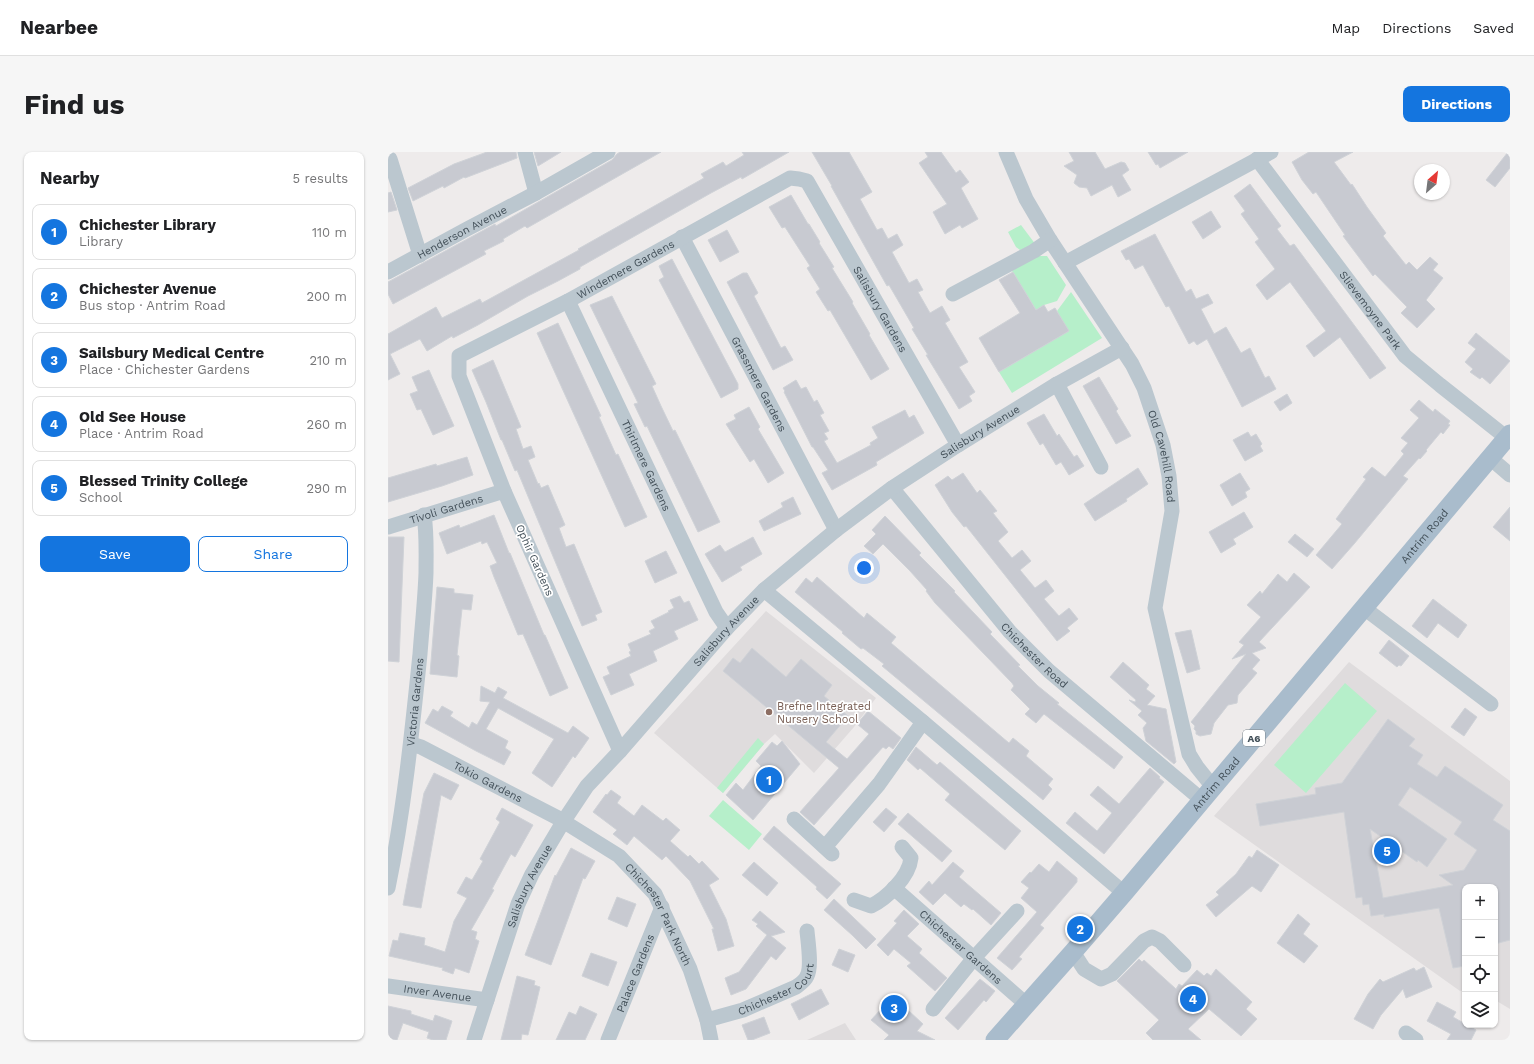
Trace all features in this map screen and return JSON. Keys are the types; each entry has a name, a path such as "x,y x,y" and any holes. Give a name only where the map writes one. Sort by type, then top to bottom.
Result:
{"main road":[{"name":"Antrim Road","path":"995,1040 1124,893 1508,436"}],"street":[{"path":"525,152 536,193"},
{"name":"Old Cavehill Road","path":"1006,152 1026,200 1050,240 1132,364 1144,388 1163,445 1169,476 1172,511 1155,608 1189,754 1197,767 1208,793"},
{"path":"1065,263 1271,152"},
{"name":"Henderson Avenue","path":"388,272 536,193 603,153"},
{"path":"390,159 420,255"},
{"name":"Slievemoyne Park","path":"1257,159 1405,356 1440,385 1508,436"},
{"name":"Windemere Gardens","path":"459,365 459,356 568,301 790,178 799,178"},
{"name":"Salisbury Gardens","path":"799,178 807,181 958,445"},
{"name":"Grassmere Gardens","path":"682,237 836,530"},
{"path":"953,294 1034,251 1050,240"},
{"name":"Thirlmere Gardens","path":"568,301 716,612 727,628"},
{"name":"Salisbury Avenue","path":"474,1040 518,904 532,874 563,822 587,786 620,751 727,628 764,590 836,530 892,488 1057,384 1122,348"},
{"name":"Ophir Gardens","path":"459,365 459,376 504,491 620,751"},
{"path":"1057,384 1101,467"},
{"path":"1489,457 1510,475"},
{"name":"Chichester Road","path":"892,488 1010,632 1049,671 1191,793 1208,793"},
{"name":"Tivoli Gardens","path":"388,528 424,515 504,491"},
{"name":"Victoria Gardens","path":"388,888 411,744 424,606 426,528 424,515"},
{"path":"764,590 923,722 1124,893"},
{"path":"1364,608 1491,704"},
{"path":"794,819 829,850 879,784 923,722"},
{"name":"Tokio Gardens","path":"411,744 421,747 558,818 563,822"},
{"name":"Chichester Park North","path":"563,822 619,856 655,894 690,969 707,1020 711,1040"},
{"path":"854,900 871,906 882,900 894,888 910,867 912,858 902,847"},
{"name":"Chichester Gardens","path":"894,888 1027,1005"},
{"name":"Palace Gardens","path":"608,1040 662,907"},
{"path":"933,1009 974,958 1017,911"},
{"name":"Chichester Court","path":"707,1020 743,1010 796,986 803,981 808,975 809,968 807,931"},
{"path":"1073,952 1084,969 1101,979 1112,974 1144,941 1152,937 1160,941 1184,965"},
{"name":"Inver Avenue","path":"388,986 487,1000"}],"shaded area":[{"name":"Brefne Integrated Nursery School","path":"766,611 876,698 854,727 814,773 775,734 764,744 723,793 654,733"},
{"path":"1349,662 1510,781 1510,1009 1498,1002 1498,884 1462,884 1462,991 1460,991 1214,816"},
{"path":"845,1023 856,1040 807,1040"}],"green space":[{"path":"1021,225 1036,245 1020,250 1016,247 1008,232"},
{"path":"1036,256 1047,256 1066,285 1057,301 1044,305 1036,310 1012,271"},
{"path":"1071,292 1102,338 1012,393 999,372 1068,331 1057,311"},
{"path":"1345,683 1377,711 1306,793 1274,765"},
{"path":"758,738 764,744 723,793 717,788"},
{"path":"723,800 762,834 749,850 709,816"}],"building":[{"path":"487,152 516,152 517,158 465,178 464,177 444,188 443,186 413,201 408,188 454,164"},
{"path":"534,152 561,152 538,166"},
{"path":"620,152 661,152 527,228 525,226 503,239 504,241 484,251 486,254 393,304 388,294 388,282 495,224 496,226 612,160"},
{"path":"742,152 789,152 742,179 741,177 711,193 580,267 580,269 453,338 452,336 427,351 420,339 390,354 400,374 388,380 388,334 436,307 442,318 480,299 482,303 579,250 578,249 704,178 701,174 723,162 726,166 744,155"},
{"path":"812,152 849,152 872,192 860,199 877,230 882,228 888,239 897,234 903,245 892,252 909,283 917,279 923,290 918,292 930,313 942,306 950,320 945,323 968,362 959,367 975,392 969,396 972,401 959,409 926,355 928,355 912,329 914,328 889,285 887,286"},
{"path":"925,152 941,152 956,173 960,170 969,182 961,188 978,219 962,228 960,225 945,234 933,212 947,204 919,163 928,157"},
{"path":"1069,152 1095,152 1105,169 1121,162 1125,163 1129,170 1122,175 1131,190 1118,197 1112,185 1091,196 1087,188 1079,187 1074,183 1077,175 1064,166 1074,161"},
{"path":"1148,152 1188,152 1160,168 1158,164 1156,165"},
{"path":"1309,152 1353,152 1334,162 1351,185 1352,184 1386,233 1383,236 1406,265 1409,262 1417,270 1430,257 1438,264 1433,270 1443,278 1426,300 1435,309 1417,328 1401,313 1407,307 1375,274 1373,276 1343,236 1345,235 1316,192 1313,194 1302,180 1292,162"},
{"path":"1508,152 1510,152 1510,168 1495,187 1486,180"},
{"path":"1250,184 1281,226 1277,229 1290,246 1294,244 1386,368 1370,379 1340,337 1314,357 1306,346 1326,331 1290,282 1267,300 1256,285 1275,269 1255,242 1259,239 1241,214 1245,211 1234,196"},
{"path":"391,192 397,210 388,212 388,193"},
{"path":"791,195 820,242 819,243 834,267 832,268 853,302 852,303 870,334 869,335 889,369 871,380 830,310 828,311 816,292 820,289 807,268 810,266 785,227 782,228 769,207"},
{"path":"1211,211 1221,227 1203,239 1192,222"},
{"path":"727,230 739,252 720,262 708,240"},
{"path":"1155,234 1186,292 1191,289 1196,299 1208,294 1213,303 1201,309 1214,334 1226,327 1241,353 1250,348 1265,378 1269,376 1276,389 1242,407 1207,339 1197,345 1194,341 1189,344 1169,306 1166,307 1143,265 1135,269 1129,259 1126,260 1121,251"},
{"path":"672,259 738,384 738,389 721,398 659,280 664,277 659,266"},
{"path":"1013,272 1036,310 1044,305 1048,312 1055,308 1069,331 999,372 979,338 1020,313 999,280"},
{"path":"743,273 747,273 758,293 754,296 781,348 785,346 793,360 773,370 727,282"},
{"path":"612,296 656,384 652,386 661,406 673,431 675,430 720,522 698,532 647,426 645,427 634,404 638,403 590,305"},
{"path":"558,323 601,416 599,417 616,455 618,454 647,517 625,527 537,333"},
{"path":"1476,333 1510,361 1490,384 1482,377 1480,379 1470,372 1473,369 1465,362 1476,349 1468,343"},
{"path":"493,360 521,427 516,429 523,449 531,446 535,457 528,460 538,484 539,483 541,488 548,485 565,525 559,528 566,547 574,544 602,612 595,615 597,620 582,626 517,470 515,471 501,440 472,370"},
{"path":"429,370 454,426 433,435 421,409 417,410 410,394 418,391 412,377"},
{"path":"1099,377 1118,409 1116,411 1131,436 1116,444 1083,386"},
{"path":"796,380 801,389 806,387 814,402 817,400 824,413 820,415 829,431 824,433 828,439 824,441 837,463 871,445 870,443 878,438 872,427 905,410 909,418 914,415 924,433 876,462 877,465 832,490 822,473 828,470 812,447 784,392 785,391 783,388"},
{"path":"1287,394 1292,403 1280,411 1274,402"},
{"path":"1419,400 1433,412 1435,409 1450,421 1448,424 1450,425 1443,434 1441,432 1426,450 1427,451 1403,476 1408,479 1332,569 1316,555 1342,524 1336,519 1366,479 1363,477 1372,467 1385,477 1404,454 1401,451 1408,443 1401,438 1419,418 1410,410"},
{"path":"749,407 760,427 758,429 784,473 768,483 754,459 750,462 726,424 736,419 734,415"},
{"path":"1044,414 1057,436 1059,434 1074,457 1077,455 1084,466 1069,475 1061,462 1056,465 1043,443 1040,445 1027,423"},
{"path":"1248,432 1251,437 1256,434 1262,444 1260,446 1263,451 1245,461 1233,440"},
{"path":"467,457 473,475 388,502 388,478"},
{"path":"1138,468 1148,484 1126,499 1127,501 1095,521 1084,504"},
{"path":"963,473 977,493 980,490 997,511 993,513 1008,532 998,541 1012,558 1022,550 1031,561 1020,570 1035,588 1046,580 1054,591 1044,599 1059,616 1069,608 1078,619 1067,628 1070,631 1057,641 966,526 964,527 952,512 935,485 948,476 952,480"},
{"path":"1240,473 1250,489 1245,492 1247,497 1232,506 1220,485"},
{"path":"793,497 801,514 764,531 759,521 783,507 781,503"},
{"path":"1510,507 1510,541 1493,527"},
{"path":"1244,512 1253,527 1233,539 1236,544 1221,553 1209,532"},
{"path":"494,515 544,635 568,688 550,696 523,634 518,635 494,577 490,566 497,563 487,542 482,544 481,541 447,554 439,533 459,525 460,528"},
{"path":"885,516 921,553 919,555 955,591 954,592 992,632 990,634 1020,665 1018,666 1038,686 1059,703 1057,704 1123,757 1114,769 1044,714 1036,723 1025,714 1030,709 1011,690 1014,686 1012,683 935,603 926,591 927,590 910,571 883,544 873,554 864,546 876,534 872,530"},
{"path":"1295,534 1314,549 1307,557 1288,542"},
{"path":"388,537 404,537 399,662 388,661"},
{"path":"753,537 762,554 740,567 742,570 722,582 705,554 720,545 725,552"},
{"path":"666,551 677,573 655,583 645,561"},
{"path":"1294,573 1310,587 1259,642 1266,648 1252,653 1260,660 1252,669 1257,673 1238,695 1237,703 1228,705 1214,723 1211,734 1200,736 1196,734 1194,729 1195,726 1191,722 1246,654 1232,659 1244,645 1239,642 1261,617 1247,605 1260,591 1262,594 1278,574 1287,582"},
{"path":"817,577 864,618 867,613 896,637 891,643 1009,743 1013,738 1029,751 1026,756 1053,779 1048,785 1052,789 1043,800 882,666 884,664 863,648 861,649 795,592 806,578 812,583"},
{"path":"437,587 454,589 454,593 473,595 471,610 462,609 457,655 459,656 457,677 430,674"},
{"path":"680,596 684,603 689,601 698,620 674,631 678,639 653,651 657,661 629,674 634,685 611,695 603,677 610,674 607,667 631,656 629,652 631,651 628,644 651,634 649,631 655,628 651,621 674,608 670,600"},
{"path":"1433,599 1467,625 1458,638 1438,623 1427,638 1412,626"},
{"path":"1191,630 1200,669 1187,673 1175,633"},
{"path":"1389,640 1409,656 1401,666 1399,665 1397,667 1379,653"},
{"path":"752,648 786,677 801,659 832,685 824,696 848,716 826,742 847,759 869,734 857,724 868,711 901,738 893,749 889,746 886,749 883,747 814,825 800,812 839,768 723,671 733,658 740,663"},
{"path":"1123,662 1149,685 1146,689 1155,696 1147,705 1166,709 1176,762 1174,764 1146,741 1143,728 1147,723 1138,715 1142,711 1129,700 1135,702 1136,700 1110,677"},
{"path":"481,686 495,693 498,687 507,692 503,698 568,733 573,726 589,738 575,758 573,756 552,787 532,773 554,739 498,708 486,729 508,741 505,748 511,752 504,765 425,723 433,709 438,712 442,706 453,712 450,716 469,728 472,722 477,725 490,702 480,701"},
{"path":"1465,708 1477,717 1464,736 1451,727"},
{"path":"1388,719 1415,739 1409,746 1423,755 1417,764 1437,777 1445,766 1503,805 1493,820 1510,831 1510,940 1498,943 1498,884 1462,884 1462,966 1453,968 1439,908 1384,917 1384,914 1371,916 1369,904 1363,905 1362,897 1356,898 1344,812 1260,826 1256,804 1316,794 1315,788 1342,783","holes":["1410,787 1462,822 1454,834 1477,850 1464,870 1439,875 1453,885 1383,898 1370,829 1417,862 1418,860 1427,867 1447,839 1398,805"]},
{"path":"782,741 800,764 753,820 726,795 736,783 743,790 761,766 756,761 772,742 777,746"},
{"path":"916,747 937,765 940,762 1021,831 1005,850 945,800 950,794 920,768 918,770 907,760"},
{"path":"1150,768 1164,782 1104,854 1066,823 1075,812 1097,831 1112,813 1090,795 1098,786 1119,804"},
{"path":"434,773 459,785 451,800 441,795 421,908 403,905 424,793"},
{"path":"611,790 621,797 617,803 634,816 642,805 663,821 666,818 680,830 670,841 688,857 690,855 699,864 702,861 719,879 709,885 726,919 734,946 718,951 712,929 714,929 690,881 666,856 662,860 634,836 627,845 613,834 617,830 593,812 606,794 607,795"},
{"path":"502,808 533,825 515,857 511,854 492,889 494,890 471,930 477,932 475,939 479,941 469,973 455,968 453,974 442,970 443,968 389,956 393,940 398,941 400,933 425,938 424,945 445,952 454,921 467,898 457,893 466,877 472,880 483,861 480,859 500,822 496,819"},
{"path":"886,808 897,817 884,832 873,822"},
{"path":"908,813 952,851 942,862 898,824"},
{"path":"774,826 841,884 827,899 816,889 817,887 763,839"},
{"path":"571,848 595,861 585,879 583,878 551,965 525,955 555,875 556,876"},
{"path":"1257,850 1279,865 1261,892 1252,886 1216,917 1206,905 1219,895 1216,892 1236,874 1249,856 1252,858"},
{"path":"1057,861 1077,878 1077,882 1040,925 1044,928 1019,957 1022,959 1012,970 997,958 1037,912 1021,898 1029,888 1021,882 1039,864 1049,872"},
{"path":"754,862 778,883 767,896 742,875"},
{"path":"953,862 964,871 959,877 1001,913 991,925 973,909 972,910 964,904 961,907 945,893 933,905 919,892 929,881 932,885"},
{"path":"617,897 636,904 627,927 608,919"},
{"path":"834,899 876,939 866,949 824,910"},
{"path":"904,910 919,924 907,936 922,949 919,953 947,978 935,991 907,966 911,963 894,949 888,956 877,945 897,923 894,921"},
{"path":"760,911 785,932 771,936 786,948 776,960 771,956 746,989 731,995 725,978 739,972 767,935 756,926 758,924 752,920"},
{"path":"1298,914 1310,924 1303,934 1318,946 1304,963 1277,943"},
{"path":"839,949 855,955 848,972 832,965"},
{"path":"591,953 617,962 608,986 582,976"},
{"path":"1139,959 1142,962 1144,960 1176,989 1179,984 1182,986 1197,970 1204,976 1207,973 1211,976 1216,969 1252,1002 1246,1009 1257,1019 1241,1036 1209,1009 1188,1029 1201,1040 1153,1040 1146,1033 1159,1020 1117,981"},
{"path":"1424,967 1432,987 1406,998 1403,989 1381,1015 1373,1029 1354,1019 1368,994 1380,979 1383,982 1414,968 1416,971"},
{"path":"517,976 535,981 534,985 540,987 535,1008 528,1035 522,1034 521,1040 501,1040"},
{"path":"980,979 995,991 986,1002 984,1000 958,1030 945,1018"},
{"path":"821,989 829,1004 799,1020 791,1004"},
{"path":"893,996 923,1024 917,1031 935,1040 884,1040 889,1035 871,1020"},
{"path":"1437,1002 1456,1012 1453,1017 1462,1022 1462,1028 1472,1028 1476,1030 1471,1040 1447,1040 1451,1034 1427,1021"},
{"path":"388,1006 411,1011 411,1014 433,1021 435,1015 452,1021 446,1040 433,1040 427,1038 429,1032 403,1023 397,1040 388,1040"},
{"path":"580,1006 597,1014 585,1040 556,1040 569,1012 576,1015"},
{"path":"764,1017 770,1033 752,1040 748,1040 742,1025"}],"place":[{"name":"Brefne Integrated Nursery School","path":"769,712"},
{"name":"Chichester Library","path":"769,780"},
{"name":"Blessed Trinity College","path":"1387,851"},
{"name":"Chichester Avenue","path":"1080,929"},
{"name":"Old See House","path":"1193,999"},
{"name":"Sailsbury Medical Centre","path":"894,1008"}]}
